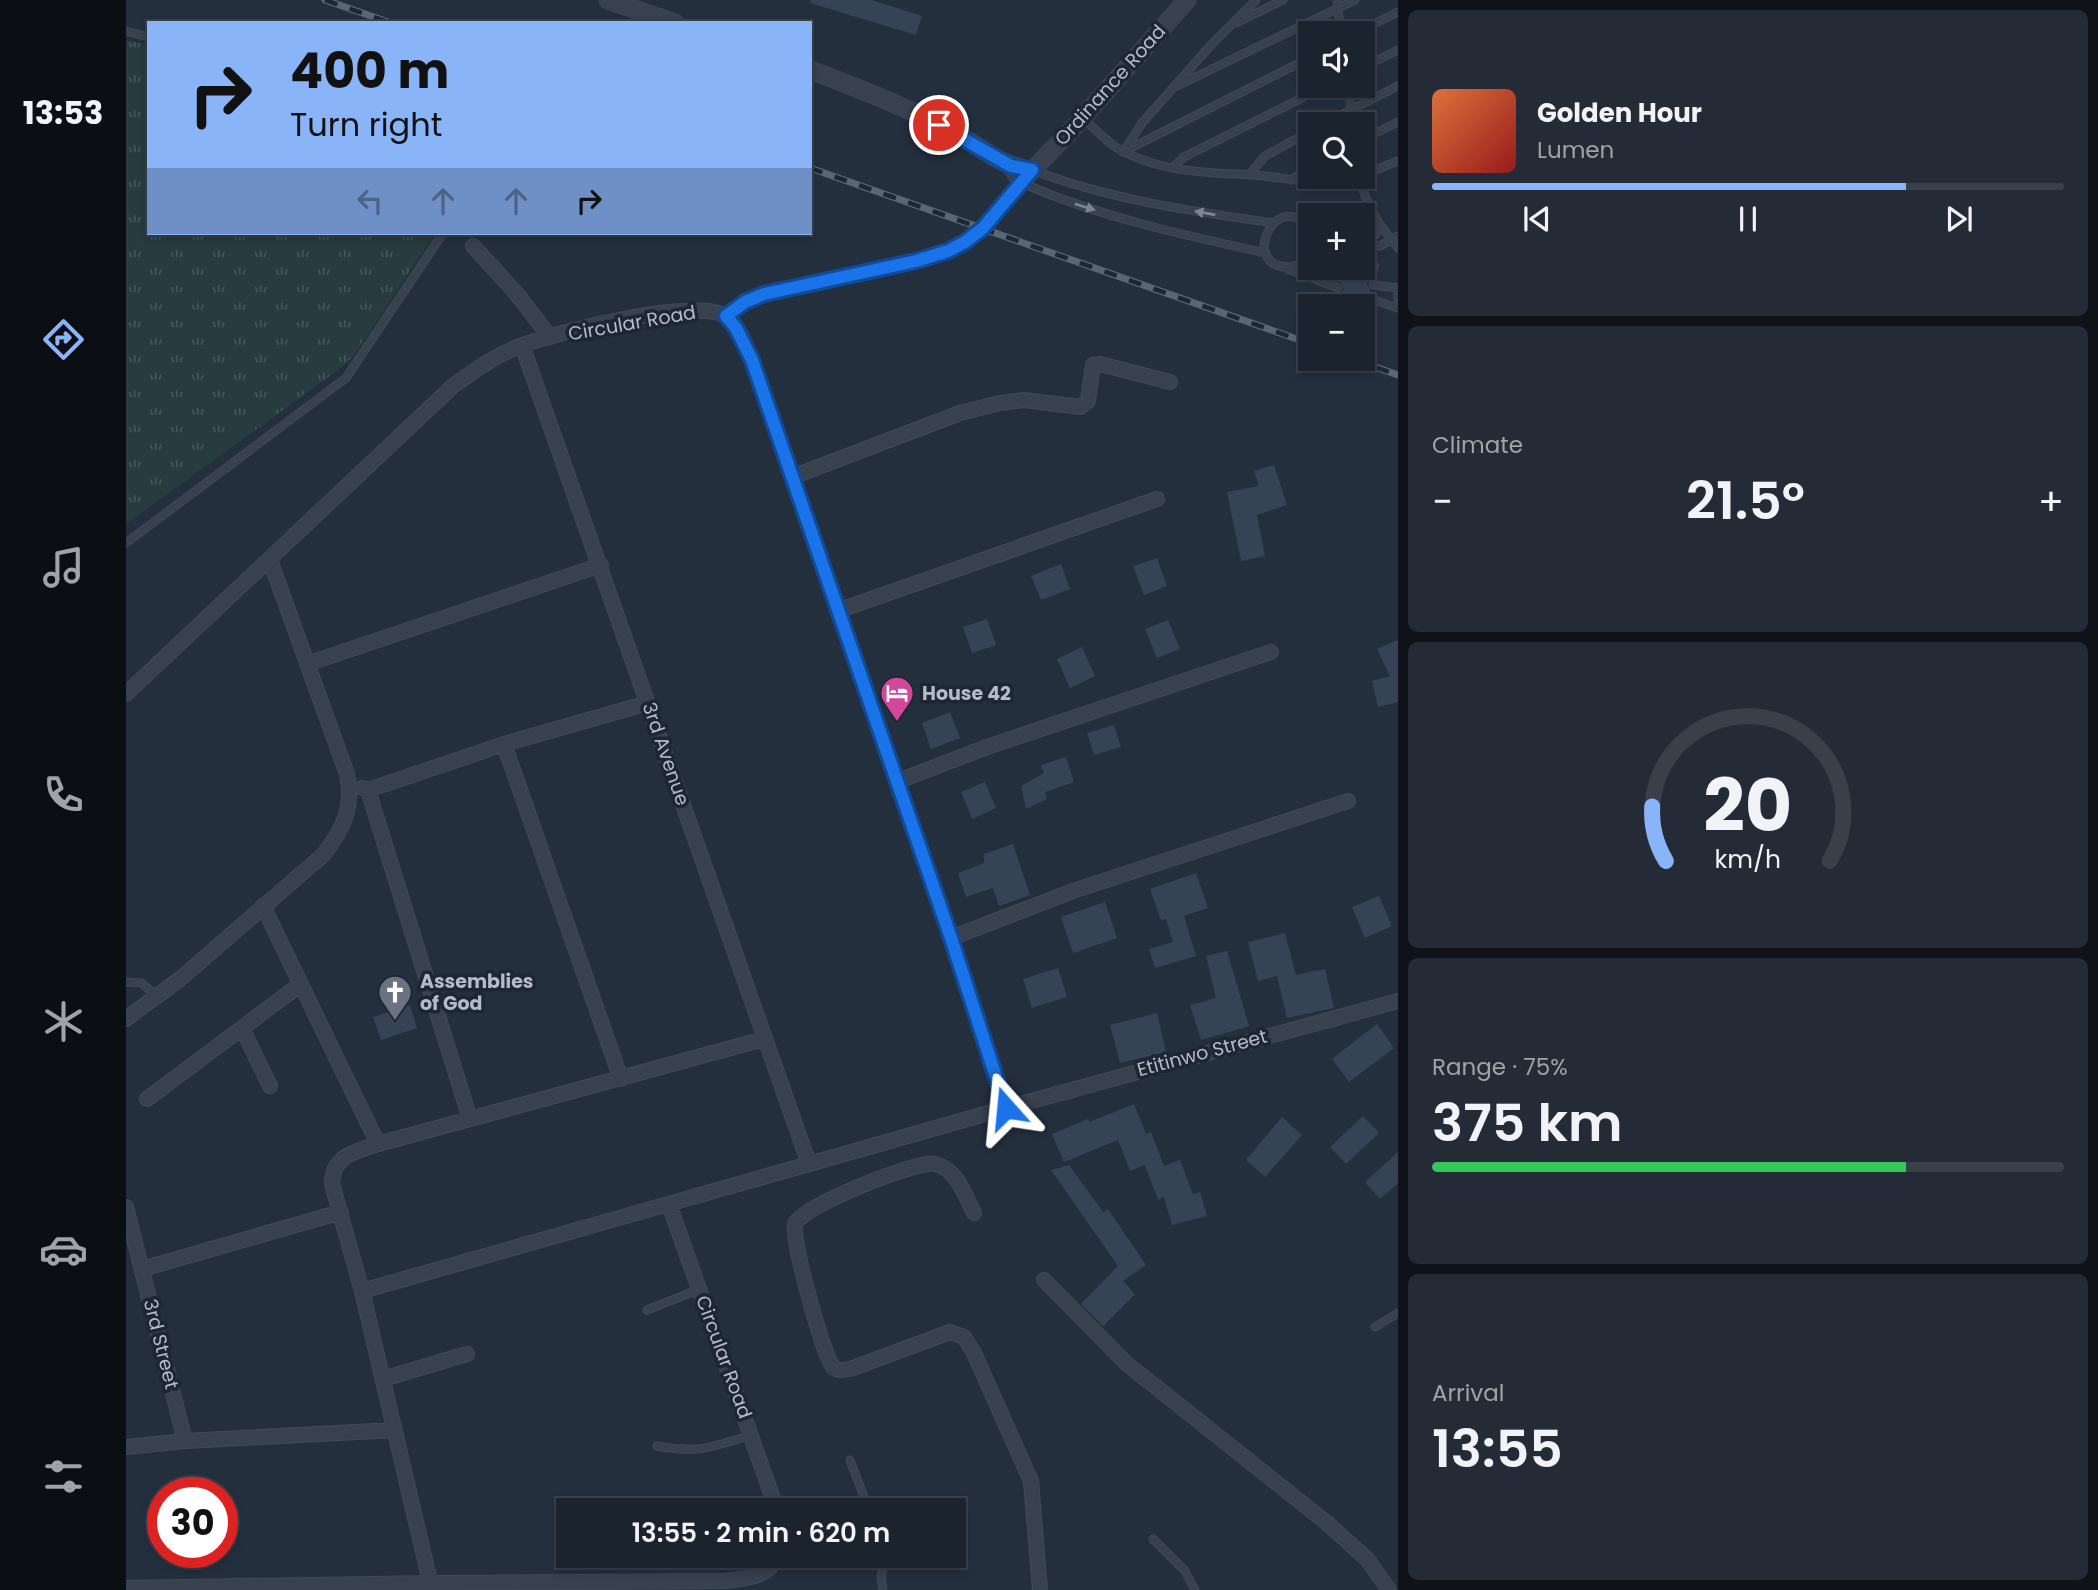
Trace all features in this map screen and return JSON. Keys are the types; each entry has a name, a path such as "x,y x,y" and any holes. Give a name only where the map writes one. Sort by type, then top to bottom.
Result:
{"street":[{"path":"608,0 669,21"},
{"name":"Ordinance Road","path":"1027,176 1187,0"},
{"path":"812,71 859,88 944,127 1027,176 983,228 948,251 764,294 745,302 726,316 736,328 752,360 951,938 1006,1108"},
{"path":"473,246 516,293 550,337"},
{"name":"Circular Road","path":"126,695 453,386 481,365 522,345 631,319 704,310 726,316"},
{"name":"3rd Avenue","path":"522,345 809,1164"},
{"path":"792,477 960,413 1000,403 1024,400 1080,407 1088,401 1093,366 1100,365 1170,382"},
{"path":"837,611 1157,499"},
{"path":"126,1019 158,996 323,855 337,838 348,810 349,786 329,719 270,560"},
{"path":"307,664 601,565"},
{"path":"896,782 987,747 1271,652"},
{"path":"349,786 368,790 505,744 648,703"},
{"path":"505,744 621,1079"},
{"path":"368,790 470,1119"},
{"path":"951,938 1086,887 1348,801"},
{"path":"263,906 378,1144"},
{"path":"147,1099 301,984"},
{"name":"Etitinwo Street","path":"362,1291 1006,1108 1398,1001"},
{"path":"242,1028 271,1086"},
{"path":"432,1586 362,1291 332,1184 336,1165 345,1155 378,1144 764,1039"},
{"path":"974,1213 957,1180 935,1164 922,1164 837,1196 802,1215 796,1221 794,1233 802,1272 823,1344 833,1368 853,1368 950,1332 964,1337 974,1353 1031,1481 1040,1590"},
{"name":"Circular Road","path":"669,1204 773,1498"},
{"name":"3rd Street","path":"126,1207 185,1441"},
{"path":"142,1269 341,1212"},
{"path":"1044,1280 1127,1364 1327,1523 1367,1559 1389,1590"},
{"path":"383,1379 467,1354"},
{"path":"126,1447 185,1441 395,1430"},
{"path":"126,1588 725,1581 764,1572 770,1568"}],"lane":[{"path":"1123,152 1142,123 1229,26 1256,0"},
{"path":"1229,26 1283,0"},
{"path":"1173,88 1338,4 1355,0"},
{"path":"1375,24 1398,12"},
{"path":"126,31 147,36"},
{"path":"1375,61 1398,50"},
{"path":"1123,152 1298,64"},
{"path":"1347,112 1398,86"},
{"path":"1172,168 1184,157 1302,98"},
{"path":"1350,98 1351,110"},
{"path":"1083,117 1123,152 1172,168 1194,173 1248,175 1298,181"},
{"path":"1375,133 1398,122"},
{"path":"1248,175 1265,156 1298,138"},
{"path":"1375,172 1398,161"},
{"path":"1291,180 1298,175"},
{"path":"1027,176 1060,181 1132,200 1273,223"},
{"path":"1027,176 1068,202 1163,230 1266,253"},
{"path":"1364,189 1367,202 1378,222 1395,238 1398,248"},
{"path":"1298,219 1279,219 1273,223 1265,237 1266,253 1271,260 1284,267 1338,288"},
{"path":"1375,235 1378,222"},
{"path":"126,543 346,378 442,235"},
{"path":"1375,247 1395,238"},
{"path":"1284,267 1298,265"},
{"path":"1373,285 1398,290 1398,300"},
{"path":"1375,301 1398,307"},
{"path":"126,982 141,983 158,996"},
{"path":"647,1310 700,1289"},
{"path":"1375,1327 1398,1312"},
{"path":"657,1446 700,1451 752,1435"},
{"path":"850,1460 864,1498"},
{"path":"1153,1539 1185,1571 1195,1590"},
{"path":"883,1568 883,1590"}],"green space":[{"path":"126,40 147,45 147,235 434,235 354,355 342,367 126,524"}],"building":[{"path":"811,0 872,0 922,16 916,35 810,3"},
{"path":"1375,263 1380,264 1375,279"},
{"path":"1370,280 1367,284 1371,292 1336,294 1344,290 1340,282"},
{"path":"1274,465 1287,505 1257,515 1265,556 1241,561 1227,492 1259,486 1254,471"},
{"path":"1157,558 1167,586 1144,595 1133,566"},
{"path":"1061,564 1070,589 1041,600 1031,576"},
{"path":"987,619 996,645 972,653 963,627"},
{"path":"1168,620 1180,649 1157,658 1145,629"},
{"path":"1398,640 1398,702 1378,707 1372,681 1390,676 1377,649"},
{"path":"1082,647 1095,676 1070,688 1057,659"},
{"path":"950,712 960,738 931,749 922,723"},
{"path":"1114,725 1121,747 1094,755 1087,733"},
{"path":"1066,757 1074,782 1045,792 1047,799 1026,809 1021,786 1044,773 1041,765"},
{"path":"985,782 996,808 972,819 961,792"},
{"path":"1013,844 1030,895 999,906 993,888 966,897 958,873 984,863 984,854"},
{"path":"1196,873 1208,908 1184,916 1196,956 1155,968 1149,949 1173,942 1166,919 1161,920 1150,889"},
{"path":"1379,896 1392,926 1365,938 1352,907"},
{"path":"1105,902 1117,938 1073,953 1061,917"},
{"path":"1285,933 1296,975 1325,969 1334,1008 1287,1018 1277,976 1258,981 1248,942"},
{"path":"1227,951 1249,1026 1201,1040 1190,1005 1216,998 1206,956"},
{"path":"1058,968 1067,997 1032,1008 1023,979"},
{"name":"Assemblies of God","path":"410,1005 417,1028 381,1040 373,1017"},
{"path":"1157,1013 1166,1052 1120,1063 1110,1025"},
{"path":"1377,1024 1394,1048 1349,1082 1332,1059"},
{"path":"1134,1104 1146,1134 1151,1132 1164,1166 1180,1160 1193,1194 1200,1192 1207,1216 1172,1225 1164,1197 1158,1200 1145,1165 1130,1171 1118,1140 1064,1162 1052,1134"},
{"path":"1363,1116 1379,1133 1346,1164 1330,1147"},
{"path":"1282,1117 1302,1135 1265,1177 1246,1160"},
{"path":"1398,1152 1398,1183 1380,1199 1365,1182"},
{"path":"1069,1165 1103,1212 1108,1209 1146,1265 1123,1281 1135,1294 1103,1326 1081,1304 1118,1266 1051,1170"}],"railway":[{"path":"325,0 385,21"},
{"path":"812,169 1298,339"},
{"path":"1375,367 1398,375"}],"place":[{"name":"House 42","path":"897,723"},
{"name":"Assemblies of God","path":"395,1022"}],"route":[{"path":"939,125 1011,166 1032,170 983,228 948,251 916,261 764,294 745,302 726,316 736,328 752,360 951,938 1006,1108"}]}
